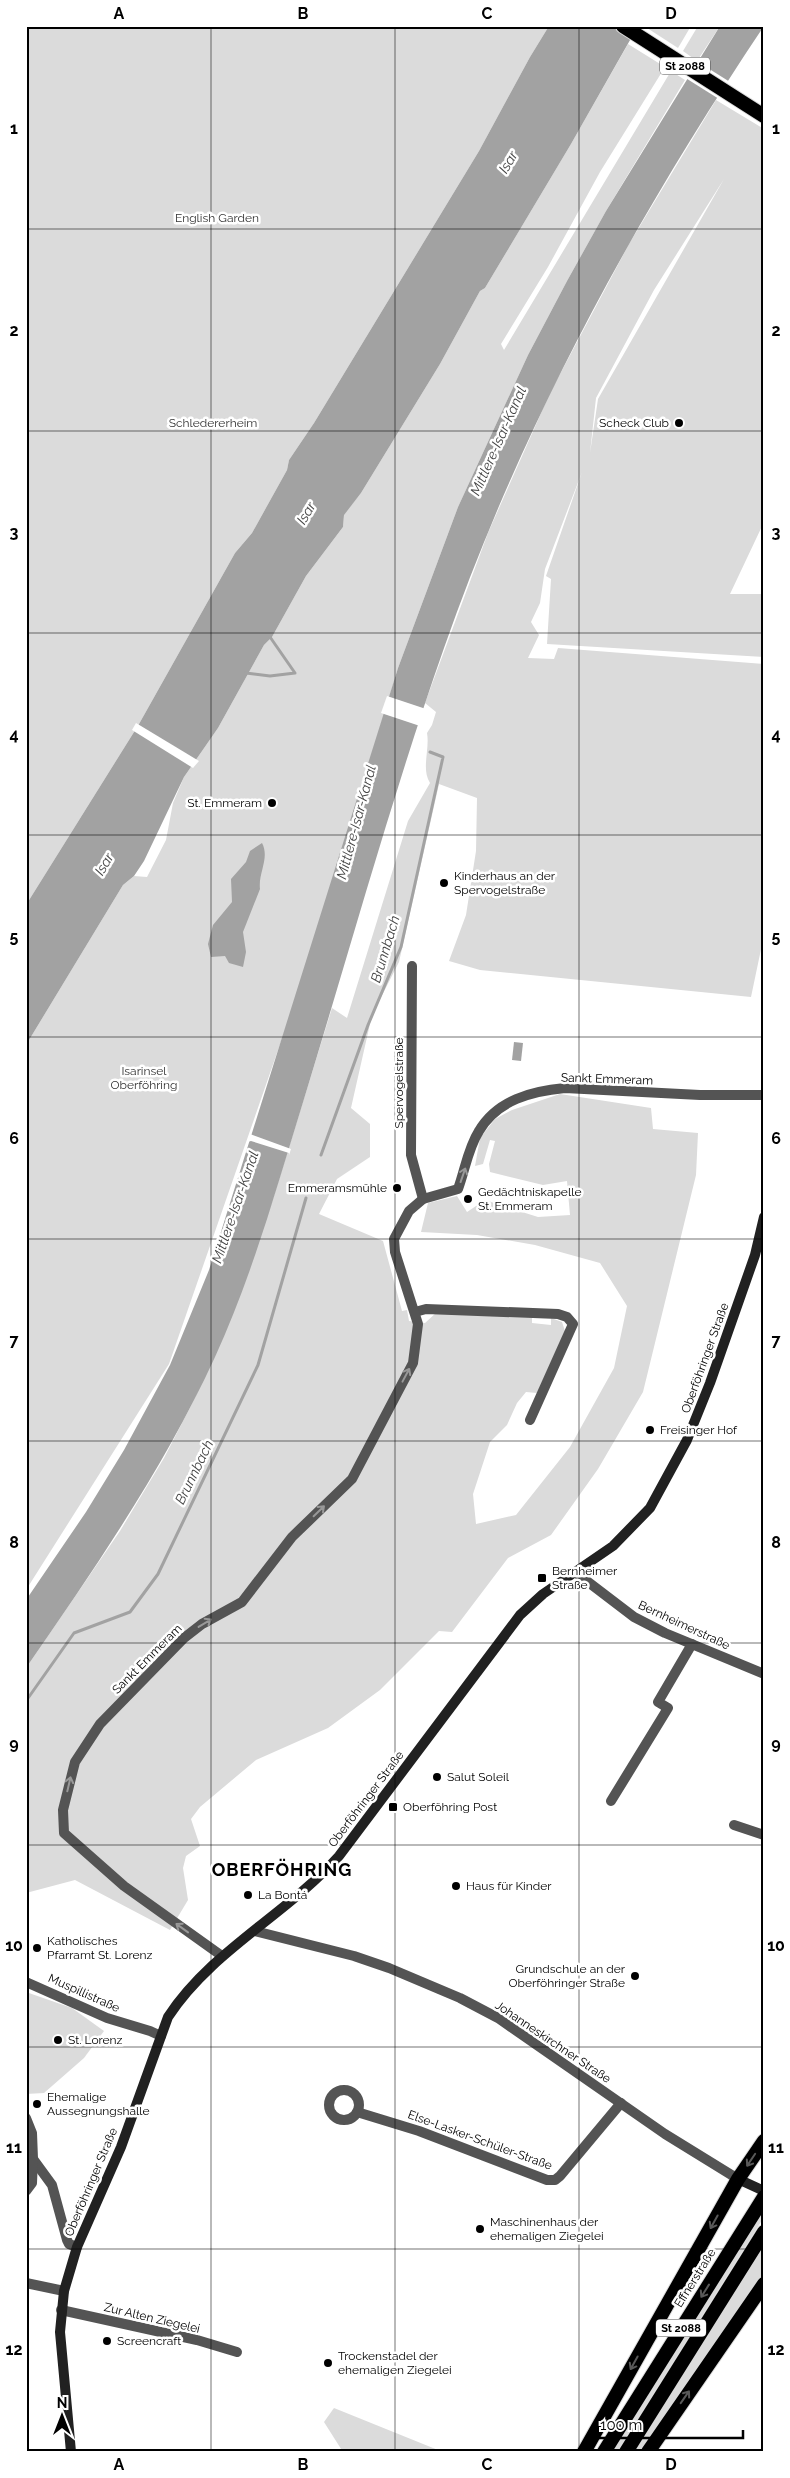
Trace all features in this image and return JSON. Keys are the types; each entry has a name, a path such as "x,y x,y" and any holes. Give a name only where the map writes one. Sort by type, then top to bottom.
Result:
{"highway":[{"name":"St 2088","path":"623,26 763,115"},
{"path":"584,2452 738,2179 764,2142"},
{"name":"Effnerstraße","path":"604,2452 764,2196"},
{"name":"St 2088","path":"626,2452 764,2232"},
{"path":"648,2452 764,2284"}],"main road":[{"name":"Oberföhringer Straße","path":"71,2452 62,2358 60,2310 64,2291 77,2247 121,2147 168,2017 179,2000 222,1956 311,1884 339,1856 520,1615 543,1594 613,1546 650,1508 687,1440 710,1383 755,1255 764,1217"},
{"name":"Johanneskirchner Straße","path":"738,2179 764,2191"}],"street":[{"name":"Spervogelstraße","path":"412,966 411,1155 423,1200"},
{"name":"Sankt Emmeram","path":"222,1956 124,1886 64,1832 64,1810 75,1762 100,1724 178,1644 202,1624 242,1602 292,1537 352,1479 413,1363 418,1324 395,1252 394,1239 409,1211 423,1200 458,1189 478,1131 488,1117 503,1105 522,1096 543,1090 591,1089 700,1096 764,1095"},
{"path":"415,1312 436,1310 558,1314 567,1317 572,1324 530,1420"},
{"name":"Bernheimerstraße","path":"575,1572 634,1617 764,1674"},
{"path":"611,1801 668,1708 658,1702 692,1644"},
{"path":"734,1825 764,1835"},
{"name":"Johanneskirchner Straße","path":"255,1931 354,1956 389,1968 460,1998 498,2018 621,2104 738,2179"},
{"name":"Muspillistraße","path":"26,1982 107,2018 150,2031 160,2036"},
{"name":"Else-Lasker-Schüler-Straße","path":"357,2112 419,2131 547,2180 555,2180 621,2104"},
{"path":"26,2118 32,2133 33,2159 32,2183 26,2191"},
{"path":"33,2159 52,2185 69,2244 77,2247"},
{"path":"26,2283 64,2291"},
{"name":"Zur Alten Ziegelei","path":"60,2310 197,2340 237,2352"}],"green space":[{"name":"English Garden","path":"26,26 549,26 479,151 314,423 289,460 287,470 252,533 235,553 139,724 26,905"},
{"path":"644,26 691,26 678,48"},
{"path":"698,26 720,26 697,61 683,51"},
{"name":"Isarinsel Oberföhring","path":"628,44 665,67 600,172 548,267 501,344 504,350 671,71 685,80 606,211 567,281 528,355 458,507 398,668 311,955 169,1364 26,1590 26,1045 123,885 134,876 147,877 166,840 173,803 184,777 218,728 264,645 272,637 306,576 343,527 344,514 361,493 440,364 480,291 485,288"},
{"path":"716,100 764,129 764,522 730,594 764,594 764,657 547,644 551,579 546,576 582,472 545,569 540,603 531,622 539,635 528,658 554,659 558,648 764,664 764,935 751,997 480,970 449,961 466,915 476,851 477,798 439,784 399,962 372,1015 351,1108 370,1124 370,1157 337,1179 319,1214 383,1241 402,1311 407,1310 409,1321 425,1323 437,1312 532,1316 532,1323 551,1325 551,1318 562,1322 565,1331 537,1393 526,1392 517,1403 507,1425 490,1442 473,1494 476,1524 516,1515 570,1447 614,1368 627,1306 600,1263 535,1245 477,1235 421,1232 428,1203 457,1196 467,1212 485,1200 538,1217 570,1215 567,1181 543,1185 490,1172 489,1164 495,1141 490,1140 483,1164 475,1166 480,1138 495,1119 512,1110 560,1094 651,1108 653,1129 698,1133 696,1175 643,1392 598,1469 551,1535 508,1558 452,1632 439,1631 380,1690 328,1728 256,1760 200,1807 191,1819 200,1846 186,1856 183,1868 188,1900 170,1930 75,1880 26,1893 26,1668 120,1531 164,1458 195,1398 272,1202 332,1008 347,1018 408,821 430,783 426,772 427,733 436,712 425,703 488,533 550,393 629,244","holes":["724,179 598,399 590,453 596,398 654,290"]},
{"path":"26,1992 72,2008 104,2031 84,2058 44,2093 26,2094"},
{"path":"764,2208 764,2217 617,2452 611,2452"},
{"path":"764,2244 764,2273 641,2452 633,2452"},
{"path":"334,2408 444,2452 343,2452 324,2422"}],"water":[{"name":"Isar","path":"549,26 638,26 571,144 485,288 480,291 440,364 361,493 344,515 343,527 306,576 272,637 264,645 218,728 184,777 144,861 134,876 123,885 26,1045 26,905 139,724 235,553 252,533 287,470 289,460 314,423 479,151"},
{"name":"Mittlere-Isar-Kanal","path":"720,26 764,26 716,99 626,250 584,327 508,485 475,566 425,704 274,1197 253,1262 229,1326 195,1398 151,1478 103,1555 26,1668 26,1600 86,1512 124,1450 170,1365 209,1270 398,668 458,507 528,355 567,281 606,211"},
{"path":"262,843 265,854 260,889 243,932 246,952 243,967 229,963 225,956 211,957 208,944 213,925 232,902 231,879 246,862 250,851"},
{"path":"514,1042 523,1043 521,1061 512,1060"}],"pier":[{"path":"695,60 730,82 719,99 684,77"},
{"path":"387,696 426,709 420,726 381,713"},
{"path":"136,723 199,761 193,768 132,730"},
{"path":"250,1134 291,1149 289,1155 289,1153 251,1141 247,1142"}],"waterway":[{"name":"Brunnbach","path":"246,673 270,676 295,673 270,637"},
{"name":"Brunnbach","path":"321,1155 368,1025 401,947 443,757 430,752"},
{"name":"Brunnbach","path":"26,1701 74,1633 130,1612 158,1574 258,1365 306,1198"}],"place":[{"name":"Scheck Club","path":"679,423"},
{"name":"St. Emmeram","path":"272,803"},
{"name":"Kinderhaus an der Spervogelstraße","path":"444,883"},
{"name":"Emmeramsmühle","path":"397,1188"},
{"name":"Gedächtniskapelle St. Emmeram","path":"468,1199"},
{"name":"Freisinger Hof","path":"650,1430"},
{"name":"Bernheimer Straße","path":"542,1578"},
{"name":"Salut Soleil","path":"437,1777"},
{"name":"Oberföhring Post","path":"393,1807"},
{"name":"Haus für Kinder","path":"456,1886"},
{"name":"La Bontá","path":"248,1895"},
{"name":"Katholisches Pfarramt St. Lorenz","path":"37,1948"},
{"name":"Grundschule an der Oberföhringer Straße","path":"635,1976"},
{"name":"St. Lorenz","path":"58,2040"},
{"name":"Ehemalige Aussegnungshalle","path":"37,2104"},
{"name":"Maschinenhaus der ehemaligen Ziegelei","path":"480,2229"},
{"name":"Screencraft","path":"107,2341"},
{"name":"Trockenstadel der ehemaligen Ziegelei","path":"328,2363"}],"district":[{"name":"OBERFÖHRING","path":"282,1870"}],"park label":[{"name":"Schledererheim","path":"213,423"}]}
